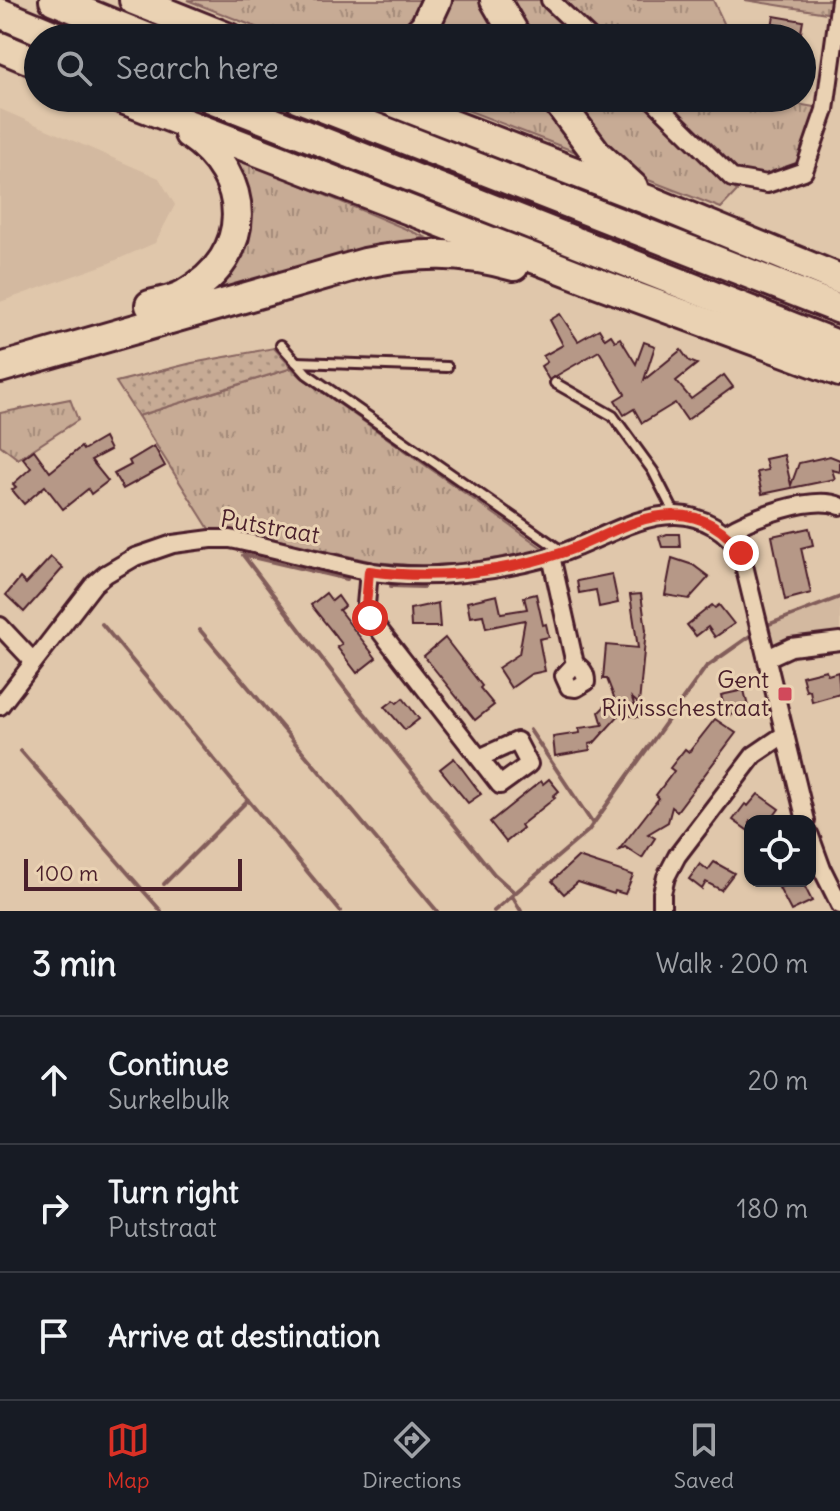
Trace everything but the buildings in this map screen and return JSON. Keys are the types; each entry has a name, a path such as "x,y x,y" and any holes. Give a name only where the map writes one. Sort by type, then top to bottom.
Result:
{"highway":[{"path":"134,0 194,24"},
{"path":"426,24 437,0"},
{"path":"495,0 509,24"},
{"path":"62,3 114,24"},
{"path":"0,13 26,24"},
{"path":"0,47 24,57"},
{"path":"153,112 598,283 840,372"},
{"path":"247,112 840,346"},
{"path":"335,112 840,309"},
{"path":"419,112 653,202 840,279"},
{"path":"566,112 597,154 653,202"},
{"path":"0,348 183,295 216,269 225,256 236,224 237,207 234,188 226,169 200,141 158,114"},
{"path":"0,368 365,263 410,254 454,254 565,279 598,283"},
{"path":"0,379 20,372 28,359"}],"street":[{"path":"550,0 575,24"},
{"path":"665,112 732,178 767,184 804,171 833,110 840,0"},
{"path":"805,815 741,553 726,533 744,522 819,501 840,506"},
{"name":"Putstraat","path":"0,706 94,584 135,557 173,544 191,540 230,539 369,571 443,575 498,568 557,554 649,519 675,515 703,520 726,533"},
{"path":"557,554 575,664"},
{"path":"369,571 366,605 370,618 479,758"},
{"path":"0,626 33,661"},
{"path":"767,658 791,647 840,641"},
{"path":"662,911 666,877 677,856 754,755 785,734"},
{"path":"816,850 840,905"}],"lane":[{"path":"281,345 307,374 557,554"},
{"path":"296,362 447,367"},
{"path":"555,383 613,416 653,471 675,515"}],"shaded area":[{"path":"0,109 159,178 175,205 155,243 107,264 0,302"},
{"path":"840,597 840,650 817,651 778,660 767,625"}],"green space":[{"path":"187,0 541,0 566,24 248,24"},
{"path":"557,0 713,0 724,24 582,24"},
{"path":"745,0 835,0 833,14"},
{"path":"816,107 820,108 802,166 769,178 732,172 671,112 816,112"},
{"path":"472,112 656,112 737,191 721,208"},
{"path":"237,158 425,237 203,295 229,277 240,252 243,203"},
{"path":"274,348 292,368 138,416 116,382 192,363"},
{"path":"292,368 545,550 467,563 421,566 374,562 262,536 211,532 138,416"},
{"path":"70,399 78,420 18,459 0,445 0,413"}],"waterway":[{"path":"347,579 243,555 352,698 494,874 515,893"},
{"path":"391,586 423,587"},
{"path":"767,625 840,597"},
{"path":"102,624 340,911"},
{"path":"200,630 437,911"},
{"path":"494,911 588,831 706,667 750,636"},
{"path":"530,730 593,824"},
{"path":"21,751 161,911"},
{"path":"164,884 248,800"},
{"path":"512,896 521,911"}],"place":[{"name":"Gent Rijvisschestraat","path":"785,694"}],"route":[{"path":"370,618 366,605 369,571 443,575 525,563 662,516 689,516 714,525 734,541 741,553"}]}
